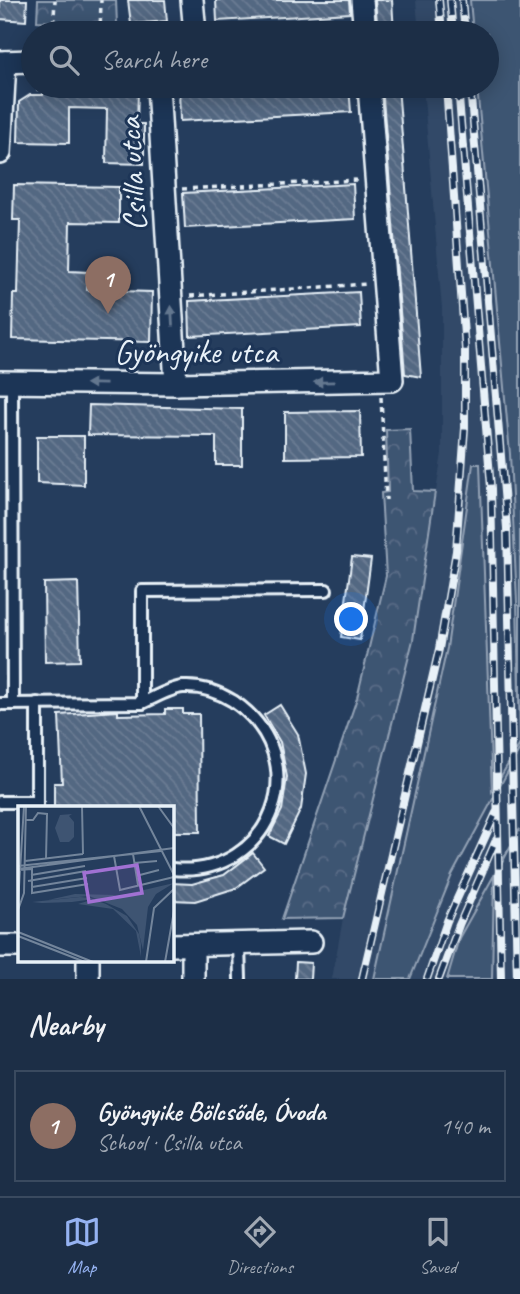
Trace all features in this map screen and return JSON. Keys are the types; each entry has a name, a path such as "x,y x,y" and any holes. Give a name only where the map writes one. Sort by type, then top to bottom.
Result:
{"street":[{"path":"192,0 194,21"},
{"path":"362,0 364,21"},
{"path":"0,153 2,62 21,61"},
{"name":"Csilla utca","path":"159,98 176,384"},
{"path":"370,98 386,388"},
{"name":"Gyöngyike utca","path":"6,383 386,388"},
{"path":"193,979 182,945 311,942"},
{"path":"0,946 18,946"}],"lane":[{"path":"6,383 13,704"},
{"path":"142,703 142,592 326,590"},
{"path":"0,704 142,703 181,687 216,690 247,711 269,738 279,773 273,808 258,840 228,860 195,872 173,869"},
{"path":"0,802 37,805 37,703"},
{"path":"239,944 240,979"}],"path":[{"path":"54,21 55,0"},
{"path":"100,21 101,0"},
{"path":"182,189 368,180"},
{"path":"188,296 374,283"},
{"path":"386,388 386,500"}],"shaded area":[{"path":"416,0 470,0 472,21 418,21"},
{"path":"424,98 478,98 510,454 520,744 492,793 473,464 447,648 374,979 332,979 343,918 413,640 442,453 442,308"},
{"path":"520,749 520,829 459,938 447,979 410,979 452,875"},
{"path":"520,834 520,979 492,979 494,878"}],"green space":[{"path":"38,0 116,0 117,21 37,21"},
{"path":"470,0 520,0 520,744 510,454 478,98 499,98 499,21 472,21"},
{"path":"410,429 413,491 435,492 413,640 343,918 282,919 357,698 386,576 381,493 388,492 386,430"},
{"path":"473,464 480,464 492,791 520,744 520,749 452,875 410,979 374,979 447,648"},
{"path":"520,829 494,878 492,979 447,979 459,938"}],"building":[{"path":"0,0 27,0 26,21 0,19"},
{"path":"128,0 165,0 167,21 131,21"},
{"path":"216,0 349,0 350,13 217,21"},
{"path":"375,0 392,0 393,21 377,21"},
{"path":"25,98 138,98 137,124 144,124 144,164 106,163 107,109 69,108 69,143 18,142 19,102"},
{"path":"179,98 350,98 351,112 180,121"},
{"path":"383,98 399,98 421,377 405,374"},
{"path":"353,184 355,219 185,228 183,193"},
{"path":"14,185 119,187 119,223 70,222 69,271 88,272 87,290 152,292 151,342 12,339 13,294 18,294 20,220 13,220"},
{"path":"359,292 361,327 190,336 189,301"},
{"path":"89,405 242,409 242,465 216,465 216,436 88,435"},
{"path":"360,411 361,457 285,458 285,412"},
{"path":"37,436 84,436 84,485 37,483"},
{"path":"352,557 371,559 360,640 341,637"},
{"path":"78,582 80,661 45,662 44,583"},
{"path":"280,705 298,734 306,774 301,809 284,844 269,836 282,810 287,777 280,742 264,715"},
{"path":"165,709 183,709 183,714 199,714 200,832 173,832 173,806 54,806 54,783 62,783 59,715 118,711 118,715 165,714"},
{"path":"253,853 264,867 236,888 195,901 173,900 173,883 192,884 224,875"},
{"path":"296,962 311,963 310,979 295,979"}],"railway":[{"path":"439,0 441,21"},
{"path":"450,0 452,21"},
{"path":"462,0 464,21"},
{"path":"362,979 439,649 456,551 465,428 465,349 447,98"},
{"path":"459,98 491,488 501,979"},
{"path":"471,98 507,528 517,979"},
{"path":"427,979 447,921 496,813"},
{"path":"439,979 496,840"}],"place":[{"name":"Gyöngyike Bölcsőde, Óvoda","path":"108,314"}]}
